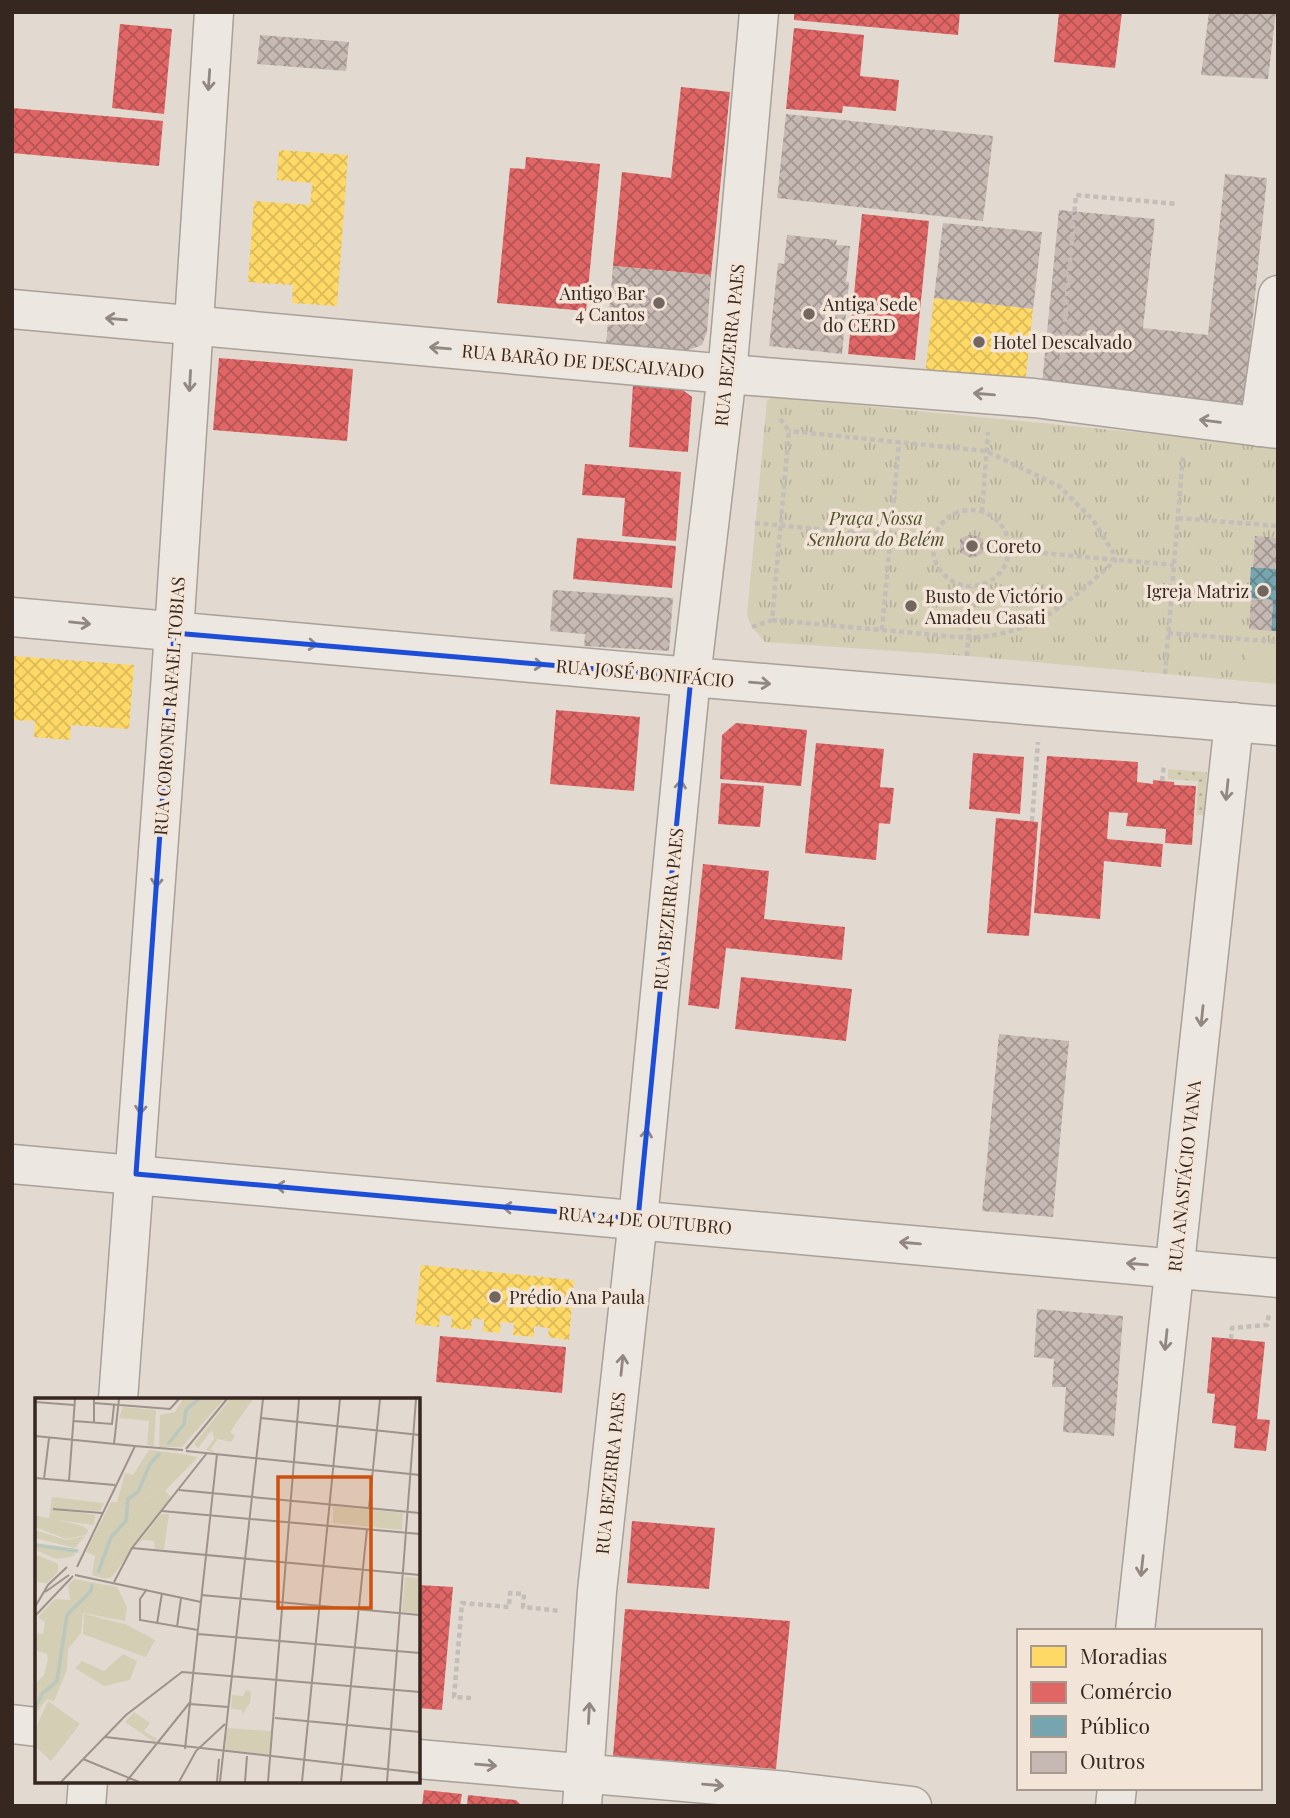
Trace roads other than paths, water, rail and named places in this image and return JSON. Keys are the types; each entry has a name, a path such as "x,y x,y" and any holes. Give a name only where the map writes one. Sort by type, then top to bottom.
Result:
{"street":[{"name":"RUA CORONEL RAFAEL TOBIAS","path":"118,1398 174,633 214,12"},
{"name":"RUA BEZERRA PAES","path":"583,1790 596,1602 638,1219 691,677 727,374 759,12"},
{"path":"1268,428 1278,295"},
{"name":"RUA BARÃO DE DESCALVADO","path":"12,309 727,374 1034,398 1268,428"},
{"name":"RUA JOSÉ BONIFÁCIO","path":"12,617 1278,726"},
{"name":"RUA ANASTÁCIO VIANA","path":"1135,1629 1234,722"},
{"name":"RUA 24 DE OUTUBRO","path":"12,1164 1174,1267 1274,1292"},
{"path":"12,1724 35,1727"},
{"path":"420,1759 583,1790 788,1791 912,1806"},
{"path":"86,1806 88,1783"}],"place":[{"name":"Antigo Bar 4 Cantos","path":"659,303"},
{"name":"Antiga Sede do CERD","path":"809,314"},
{"name":"Hotel Descalvado","path":"979,342"},
{"name":"Coreto","path":"972,546"},
{"name":"Igreja Matriz","path":"1263,591"},
{"name":"Busto de Victório Amadeu Casati","path":"911,606"},
{"name":"Prédio Ana Paula","path":"495,1297"}],"park label":[{"name":"Praça Nossa Senhora do Belém","path":"876,528"}]}
